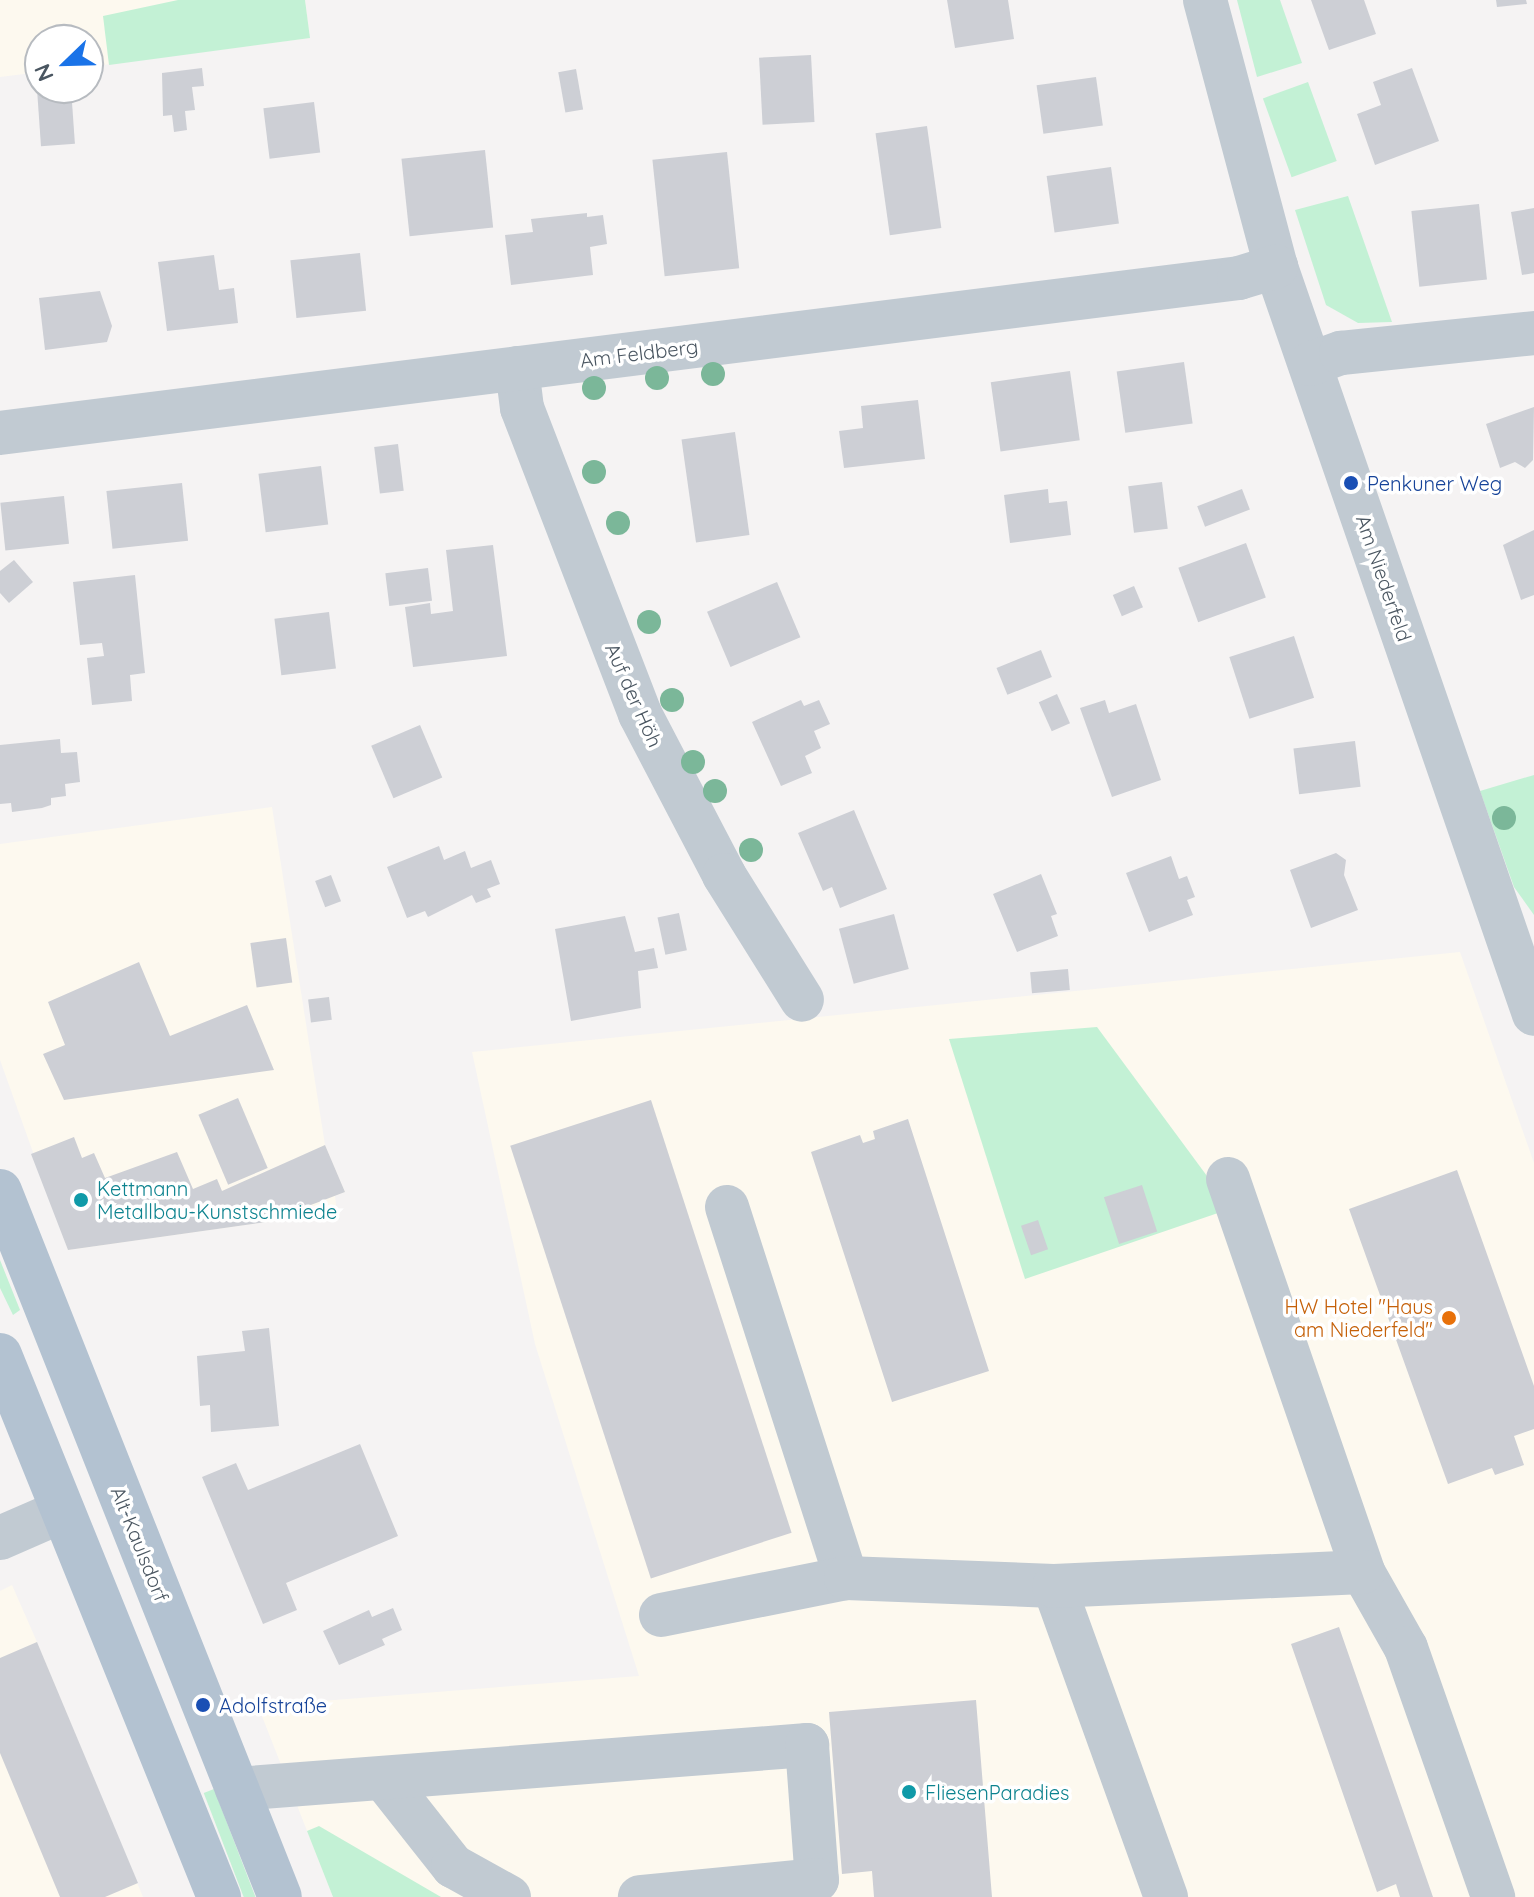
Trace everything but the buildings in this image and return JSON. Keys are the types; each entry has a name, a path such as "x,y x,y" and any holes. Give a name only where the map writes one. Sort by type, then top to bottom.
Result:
{"main road":[{"name":"Alt-Kaulsdorf","path":"0,1191 280,1897"},
{"path":"0,1355 219,1897"}],"street":[{"name":"Am Niederfeld","path":"1205,0 1276,267 1524,950 1534,1014"},
{"name":"Am Feldberg","path":"0,433 1239,278 1276,267"},
{"path":"1310,364 1341,353 1534,333"},
{"name":"Auf der Höh","path":"517,368 522,408 640,714 724,875 802,1000"},
{"path":"1228,1179 1363,1572 1406,1648 1493,1897"},
{"path":"727,1207 846,1578"},
{"path":"0,1538 62,1511"},
{"path":"661,1615 846,1578 1054,1586 1363,1572"},
{"path":"1054,1586 1166,1897"},
{"path":"237,1789 385,1780 807,1745 817,1880 640,1897"},
{"path":"385,1780 453,1866 509,1897"}],"shaded area":[{"path":"0,0 305,0 310,38 104,65 104,24 24,24 24,74 0,77"},
{"path":"272,807 325,1145 345,1192 335,1196 337,1212 68,1250 0,1060 0,844"},
{"path":"1460,952 1534,1163 1534,1897 333,1897 258,1706 639,1676 535,1344 472,1052"},
{"path":"12,1585 143,1897 0,1897 0,1591"}],"green space":[{"path":"178,0 305,0 310,38 109,65 103,16"},
{"path":"1237,0 1280,0 1302,63 1257,77"},
{"path":"1308,82 1337,161 1292,177 1263,98"},
{"path":"1348,196 1392,322 1358,323 1326,305 1295,210"},
{"path":"1534,775 1534,915 1514,887 1480,791"},
{"path":"1097,1027 1207,1176 1218,1213 1025,1279 949,1039"},
{"path":"0,1260 20,1310 13,1315 0,1288"},
{"path":"214,1789 255,1897 244,1897 204,1793"},
{"path":"319,1826 441,1897 333,1897 307,1831"}],"place":[{"name":"Penkuner Weg","path":"1351,483"},
{"name":"Kettmann Metallbau-Kunstschmiede","path":"81,1200"},
{"name":"HW Hotel \"Haus am Niederfeld\"","path":"1449,1318"},
{"name":"Adolfstraße","path":"203,1705"},
{"name":"FliesenParadies","path":"909,1792"}]}
